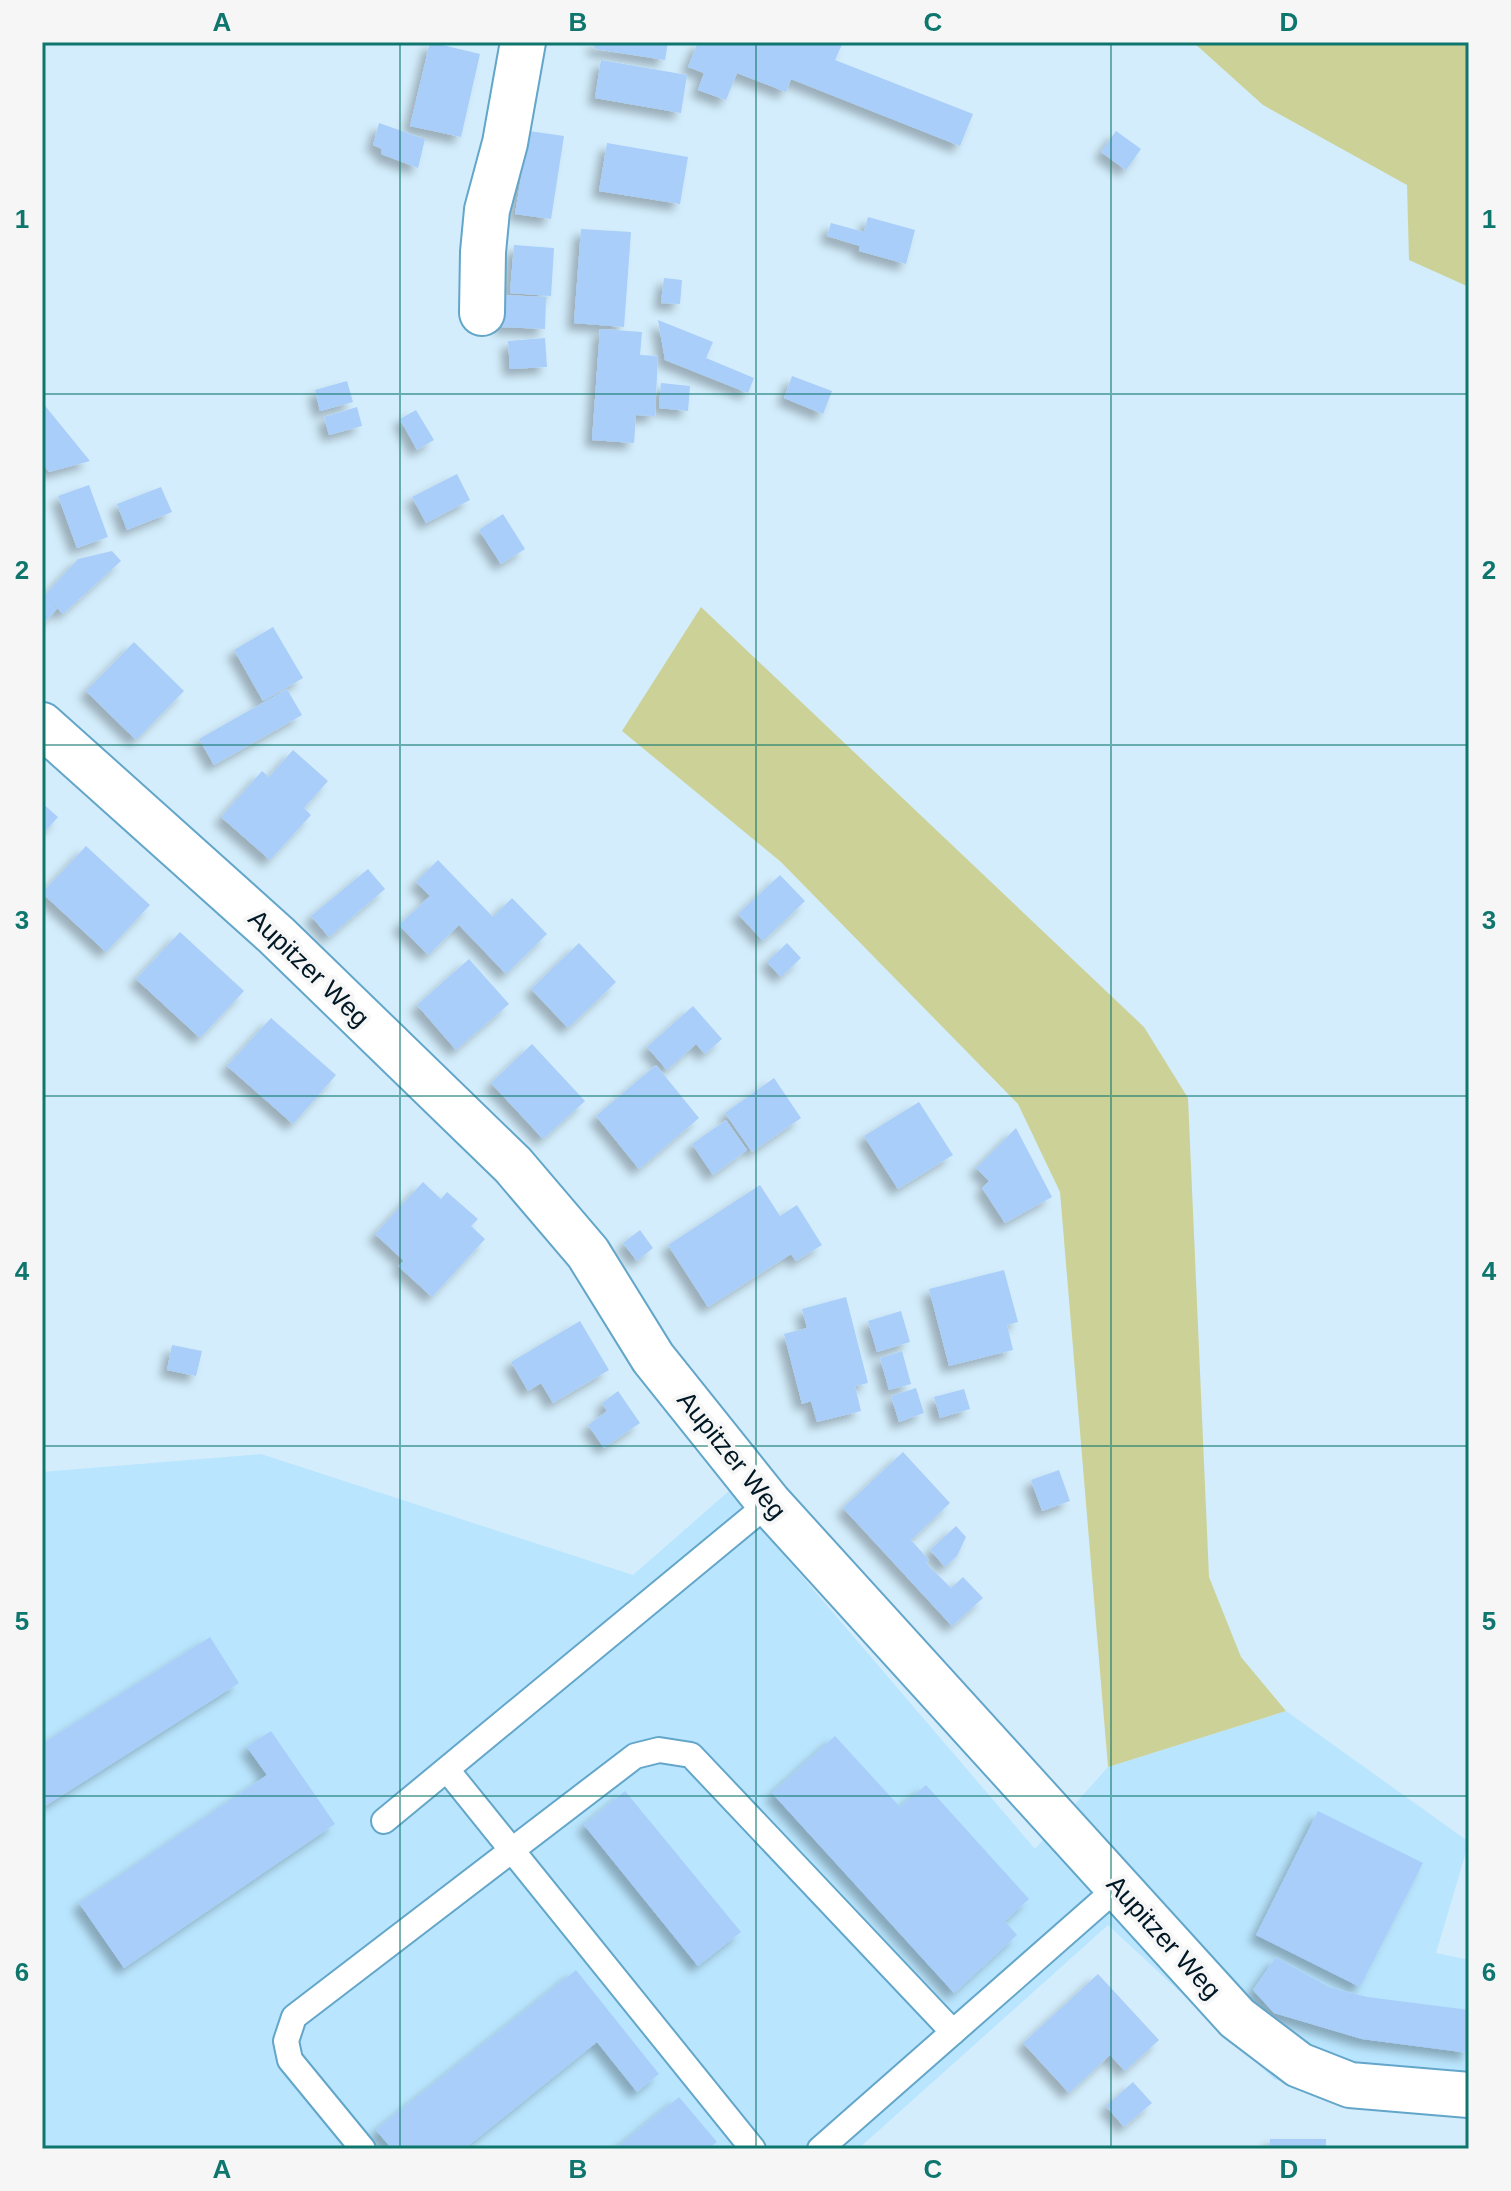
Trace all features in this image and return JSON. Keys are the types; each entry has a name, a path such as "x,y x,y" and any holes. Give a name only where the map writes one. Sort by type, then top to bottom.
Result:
{"street":[{"path":"482,313 487,210 505,143 523,42"},
{"name":"Aupitzer Weg","path":"42,725 276,935 513,1165 588,1253 653,1358 769,1503 1237,2018 1299,2065 1350,2085 1469,2095"}],"lane":[{"path":"384,1821 769,1503"},
{"path":"363,2149 290,2060 286,2041 294,2017 635,1756 659,1750 691,1755 953,2032"},
{"path":"448,1771 753,2149"},
{"path":"820,2149 1118,1887"}],"shaded area":[{"path":"261,1454 633,1575 729,1491 1035,1849 1108,1767 1286,1711 1469,1842 1436,1953 1469,1960 1469,2117 1365,2109 1274,2079 1108,1925 858,2149 42,2149 42,1472"}],"green space":[{"path":"1193,42 1469,42 1469,287 1409,260 1407,185 1263,105"},
{"path":"701,607 1144,1027 1188,1098 1209,1577 1241,1657 1286,1711 1108,1767 1060,1192 1018,1104 781,862 622,731"}],"building":[{"path":"430,42 480,54 461,137 410,126"},
{"path":"593,42 668,42 665,60 595,49"},
{"path":"698,42 843,42 835,60 973,114 960,146 791,79 786,92 737,73 726,100 698,90 704,73 688,67"},
{"path":"601,60 687,75 681,113 595,98"},
{"path":"379,123 425,139 418,168 381,154 382,149 373,145"},
{"path":"529,131 564,136 551,219 515,214"},
{"path":"1116,131 1141,149 1126,170 1101,152"},
{"path":"607,143 688,157 680,204 599,191"},
{"path":"868,217 915,230 906,264 859,251 860,246 827,236 831,223 864,232"},
{"path":"581,229 631,232 624,327 574,323"},
{"path":"514,245 554,248 551,296 510,293"},
{"path":"664,278 682,280 680,304 661,303"},
{"path":"503,295 546,297 545,329 501,327"},
{"path":"658,320 713,342 706,358 754,378 748,393 665,360"},
{"path":"600,329 642,332 640,355 658,356 655,416 636,415 634,443 592,440"},
{"path":"545,338 547,367 510,369 508,341"},
{"path":"792,376 832,391 823,414 784,398"},
{"path":"347,381 353,402 320,411 315,390"},
{"path":"661,383 690,386 688,411 659,408"},
{"path":"42,402 90,461 49,472 42,463"},
{"path":"357,407 362,426 329,435 324,417"},
{"path":"416,410 434,440 417,450 400,419"},
{"path":"457,474 470,500 426,523 412,497"},
{"path":"89,485 108,537 77,548 58,496"},
{"path":"161,487 172,512 127,530 117,504"},
{"path":"503,514 525,549 501,564 479,530"},
{"path":"112,551 121,561 63,614 49,599 57,609 42,625 42,594 44,596 78,559"},
{"path":"273,627 303,678 263,701 234,650"},
{"path":"134,642 184,691 136,740 86,691"},
{"path":"287,689 302,715 214,765 199,739"},
{"path":"293,750 328,781 304,808 311,815 270,860 221,817 262,771 269,777"},
{"path":"42,803 58,817 42,835"},
{"path":"86,846 150,905 106,952 42,893"},
{"path":"438,860 493,917 512,898 547,934 506,974 459,925 428,955 399,925 430,896 416,882"},
{"path":"368,869 385,889 329,937 311,916"},
{"path":"780,875 805,901 763,941 738,914"},
{"path":"180,932 244,991 200,1038 136,979"},
{"path":"579,943 616,982 568,1028 531,989"},
{"path":"787,943 801,958 781,977 767,962"},
{"path":"469,959 509,1004 456,1050 417,1005"},
{"path":"693,1006 722,1039 705,1054 696,1044 667,1070 647,1047"},
{"path":"271,1018 336,1075 293,1124 227,1066"},
{"path":"532,1044 585,1101 543,1139 491,1083"},
{"path":"656,1065 699,1118 639,1169 596,1116"},
{"path":"774,1078 801,1118 752,1152 725,1113"},
{"path":"919,1102 953,1155 898,1189 864,1136"},
{"path":"726,1120 747,1150 713,1175 692,1144"},
{"path":"1016,1128 1052,1197 1005,1223 982,1188 989,1181 976,1168"},
{"path":"423,1182 441,1199 447,1192 478,1219 471,1226 485,1239 432,1297 398,1266 404,1261 375,1234"},
{"path":"760,1185 780,1216 797,1205 822,1245 796,1261 791,1254 708,1307 668,1245"},
{"path":"640,1230 653,1248 637,1261 623,1243"},
{"path":"1004,1270 1018,1322 1007,1325 1013,1350 949,1366 929,1289"},
{"path":"846,1297 868,1383 855,1386 861,1411 817,1422 811,1401 802,1404 784,1334 807,1328 802,1309"},
{"path":"901,1311 910,1342 877,1352 868,1321"},
{"path":"580,1321 609,1370 553,1403 541,1383 528,1391 511,1362"},
{"path":"172,1345 202,1351 196,1376 167,1370"},
{"path":"902,1351 911,1384 889,1390 880,1358"},
{"path":"916,1388 924,1413 899,1422 891,1396"},
{"path":"964,1389 970,1409 940,1418 934,1397"},
{"path":"618,1391 640,1423 604,1448 588,1425 607,1411 602,1403"},
{"path":"903,1452 950,1503 911,1540 929,1560 926,1563 951,1588 963,1577 983,1598 952,1626 843,1508"},
{"path":"1059,1470 1070,1501 1042,1511 1031,1480"},
{"path":"956,1526 966,1537 957,1556 945,1567 930,1550"},
{"path":"210,1637 239,1683 42,1808 42,1744"},
{"path":"271,1731 335,1824 124,1968 79,1903 267,1775 247,1747"},
{"path":"835,1736 900,1807 926,1785 1029,1899 1005,1921 1017,1935 954,1993 772,1793"},
{"path":"625,1791 741,1932 698,1966 584,1825"},
{"path":"1318,1811 1423,1863 1360,1987 1256,1935"},
{"path":"1276,1957 1329,1987 1367,1997 1469,2010 1469,2053 1362,2039 1274,2013 1253,1990"},
{"path":"576,1970 659,2074 637,2092 597,2042 464,2149 392,2149 376,2130"},
{"path":"1098,1974 1159,2040 1125,2071 1110,2055 1069,2093 1023,2043"},
{"path":"1133,2082 1152,2103 1124,2127 1106,2106"},
{"path":"679,2097 717,2142 708,2149 615,2149"},
{"path":"1270,2139 1326,2139 1326,2149 1270,2149"}]}
